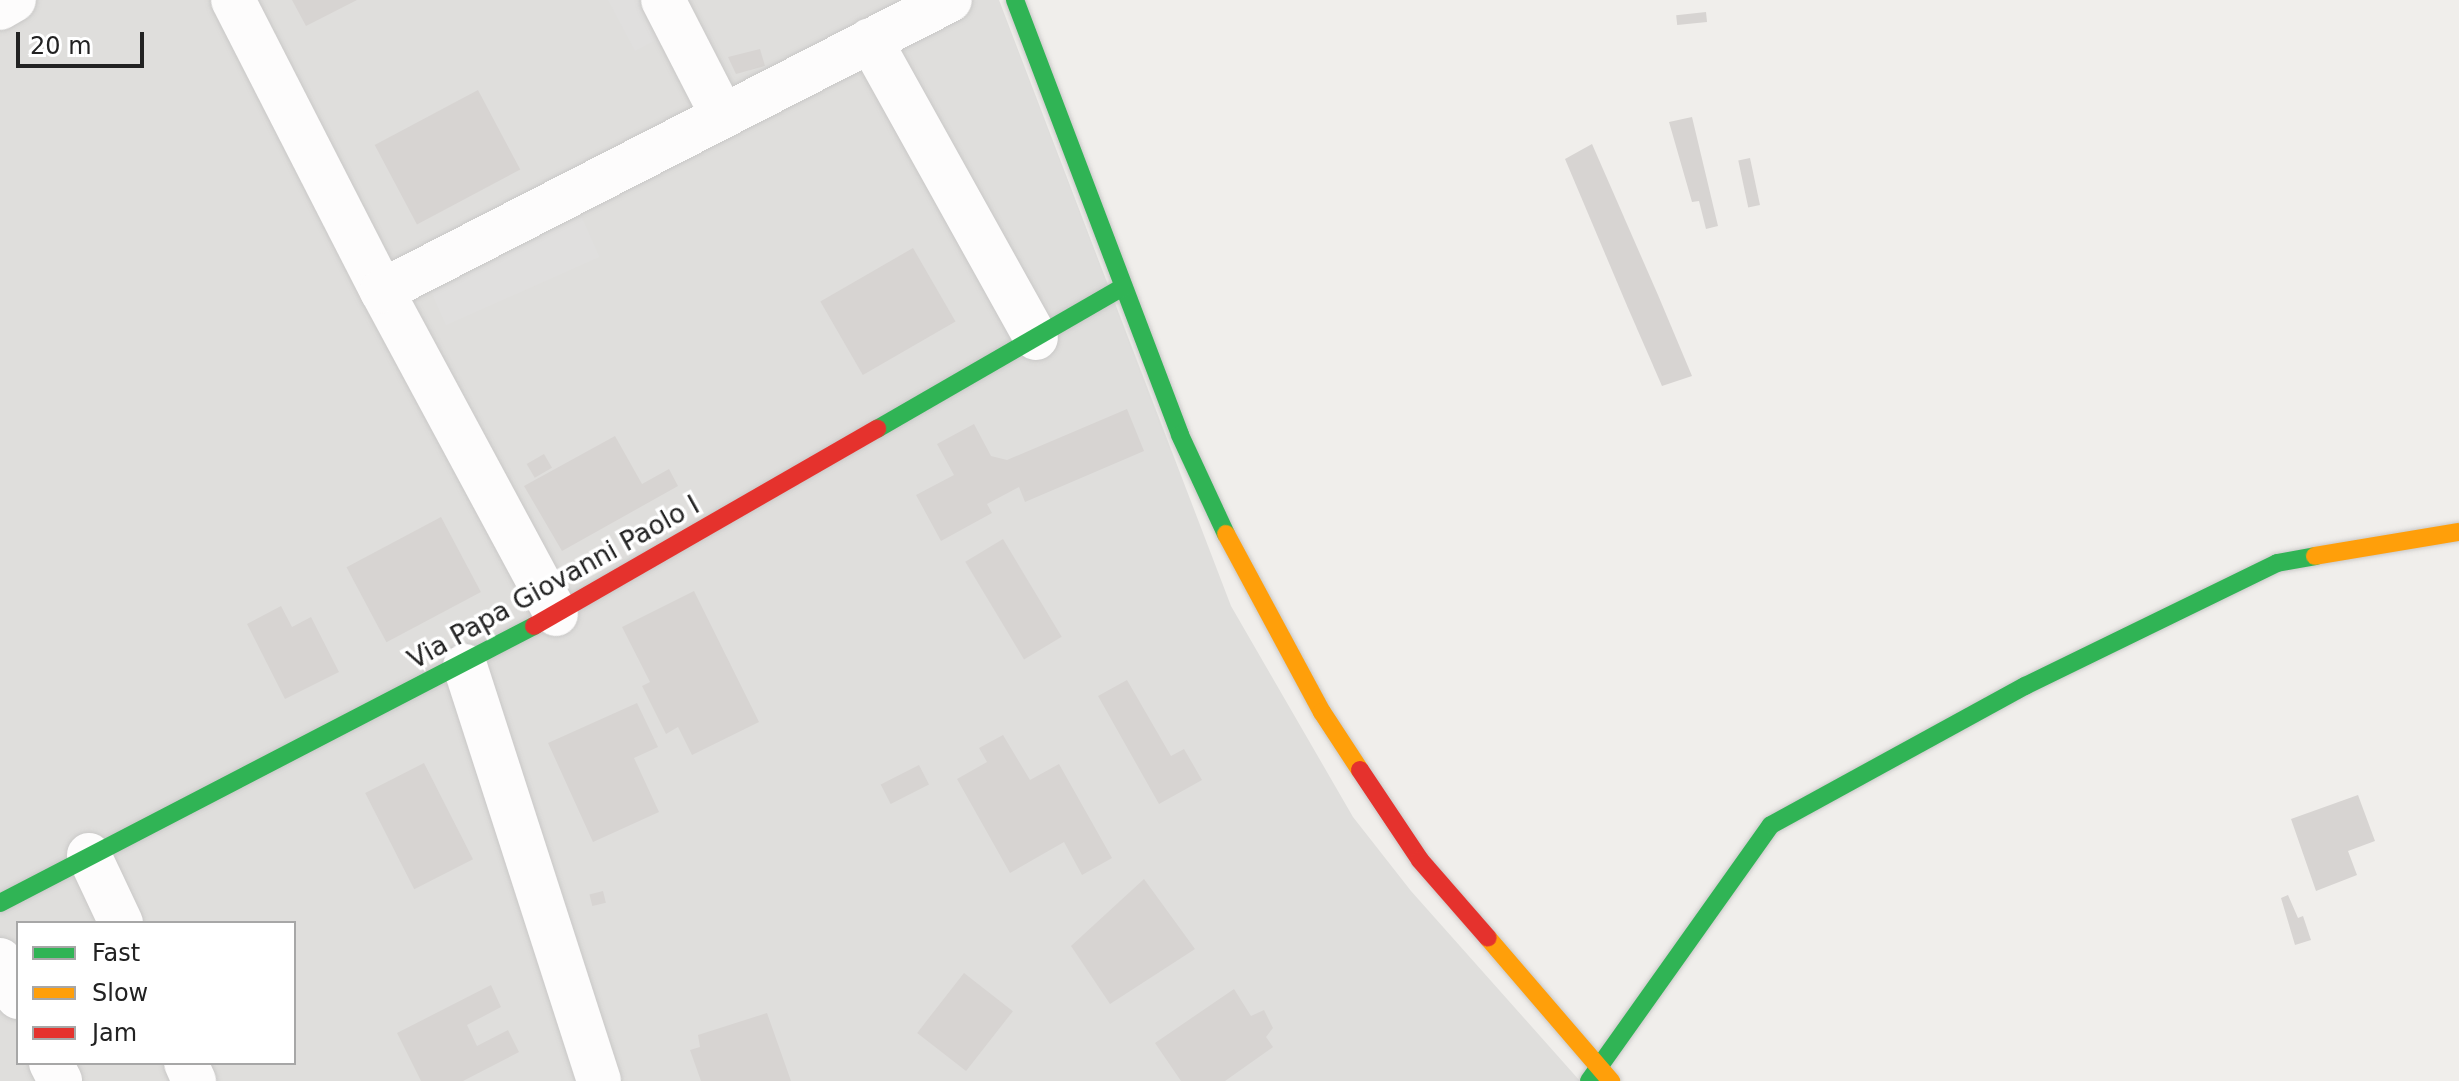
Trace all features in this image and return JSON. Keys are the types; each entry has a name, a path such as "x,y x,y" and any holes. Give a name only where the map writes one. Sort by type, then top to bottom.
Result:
{"street":[{"path":"0,8 14,0"},
{"path":"233,0 382,291 556,614"},
{"path":"663,0 722,115"},
{"path":"382,291 950,0"},
{"path":"1015,0 1180,435 1246,577 1322,712 1420,860 1593,1074 1611,1081"},
{"path":"870,40 1036,338"},
{"name":"Via Papa Giovanni Paolo I","path":"0,903 465,666 1123,287"},
{"path":"1593,1074 1771,825 2025,686 2277,563 2459,532"},
{"path":"465,666 599,1081"},
{"path":"89,855 120,921"},
{"path":"0,960 16,993"}],"shaded area":[{"path":"0,0 999,0 1231,606 1353,817 1411,891 1580,1081 0,1081"},
{"path":"608,0 663,0 678,28 635,51"},
{"path":"571,193 599,257 446,325 418,261"}],"building":[{"path":"292,0 357,0 306,26"},
{"path":"1706,12 1707,22 1677,25 1676,15"},
{"path":"760,49 765,66 736,74 728,57"},
{"path":"478,90 520,169 417,224 375,145"},
{"path":"1692,117 1718,226 1706,229 1699,201 1692,202 1669,122"},
{"path":"1592,144 1692,376 1662,386 1628,308 1565,159"},
{"path":"1750,158 1760,205 1748,207 1738,160"},
{"path":"913,248 956,322 863,375 820,302"},
{"path":"1127,409 1144,451 1025,502 1019,487 987,504 992,513 941,541 916,495 954,475 937,444 974,424 991,456 1007,460"},
{"path":"615,436 642,484 669,469 678,486 562,551 524,486"},
{"path":"544,454 552,468 535,478 527,464"},
{"path":"441,517 481,592 386,642 347,567"},
{"path":"1003,539 1062,637 1024,659 965,562"},
{"path":"694,591 759,722 692,755 678,727 666,734 642,686 650,682 622,627"},
{"path":"281,606 292,627 311,617 339,672 285,699 247,624"},
{"path":"1127,680 1171,756 1184,749 1202,780 1159,804 1098,696"},
{"path":"637,703 658,747 634,758 659,812 593,842 548,743"},
{"path":"1003,735 1030,780 1059,764 1112,858 1082,875 1064,842 1010,873 957,779 987,762 979,748"},
{"path":"424,763 473,859 414,889 365,793"},
{"path":"919,765 929,785 891,804 881,785"},
{"path":"2358,795 2375,841 2348,851 2357,875 2316,891 2291,819"},
{"path":"1144,879 1195,949 1110,1004 1071,946"},
{"path":"603,891 606,903 592,906 589,894"},
{"path":"2288,895 2298,918 2303,916 2311,940 2295,945 2281,898"},
{"path":"964,973 1013,1011 966,1071 917,1033"},
{"path":"491,985 501,1007 467,1025 477,1046 508,1030 519,1052 463,1081 421,1081 397,1033"},
{"path":"1234,989 1251,1016 1264,1010 1273,1028 1266,1037 1273,1047 1225,1081 1181,1081 1155,1043"},
{"path":"767,1013 791,1081 701,1081 690,1050 700,1047 698,1035"}],"traffic: fast":[{"path":"1015,0 1180,435 1226,534"},
{"path":"877,429 1123,287"},
{"path":"1589,1081 1771,825 2025,686 2277,563 2315,556"},
{"path":"0,903 534,626"}],"traffic: slow":[{"path":"2315,556 2459,532"},
{"path":"1226,534 1322,712 1360,770"},
{"path":"1488,938 1611,1081"}],"traffic: jam":[{"path":"534,626 877,429"},
{"path":"1360,770 1420,860 1488,938"}]}
